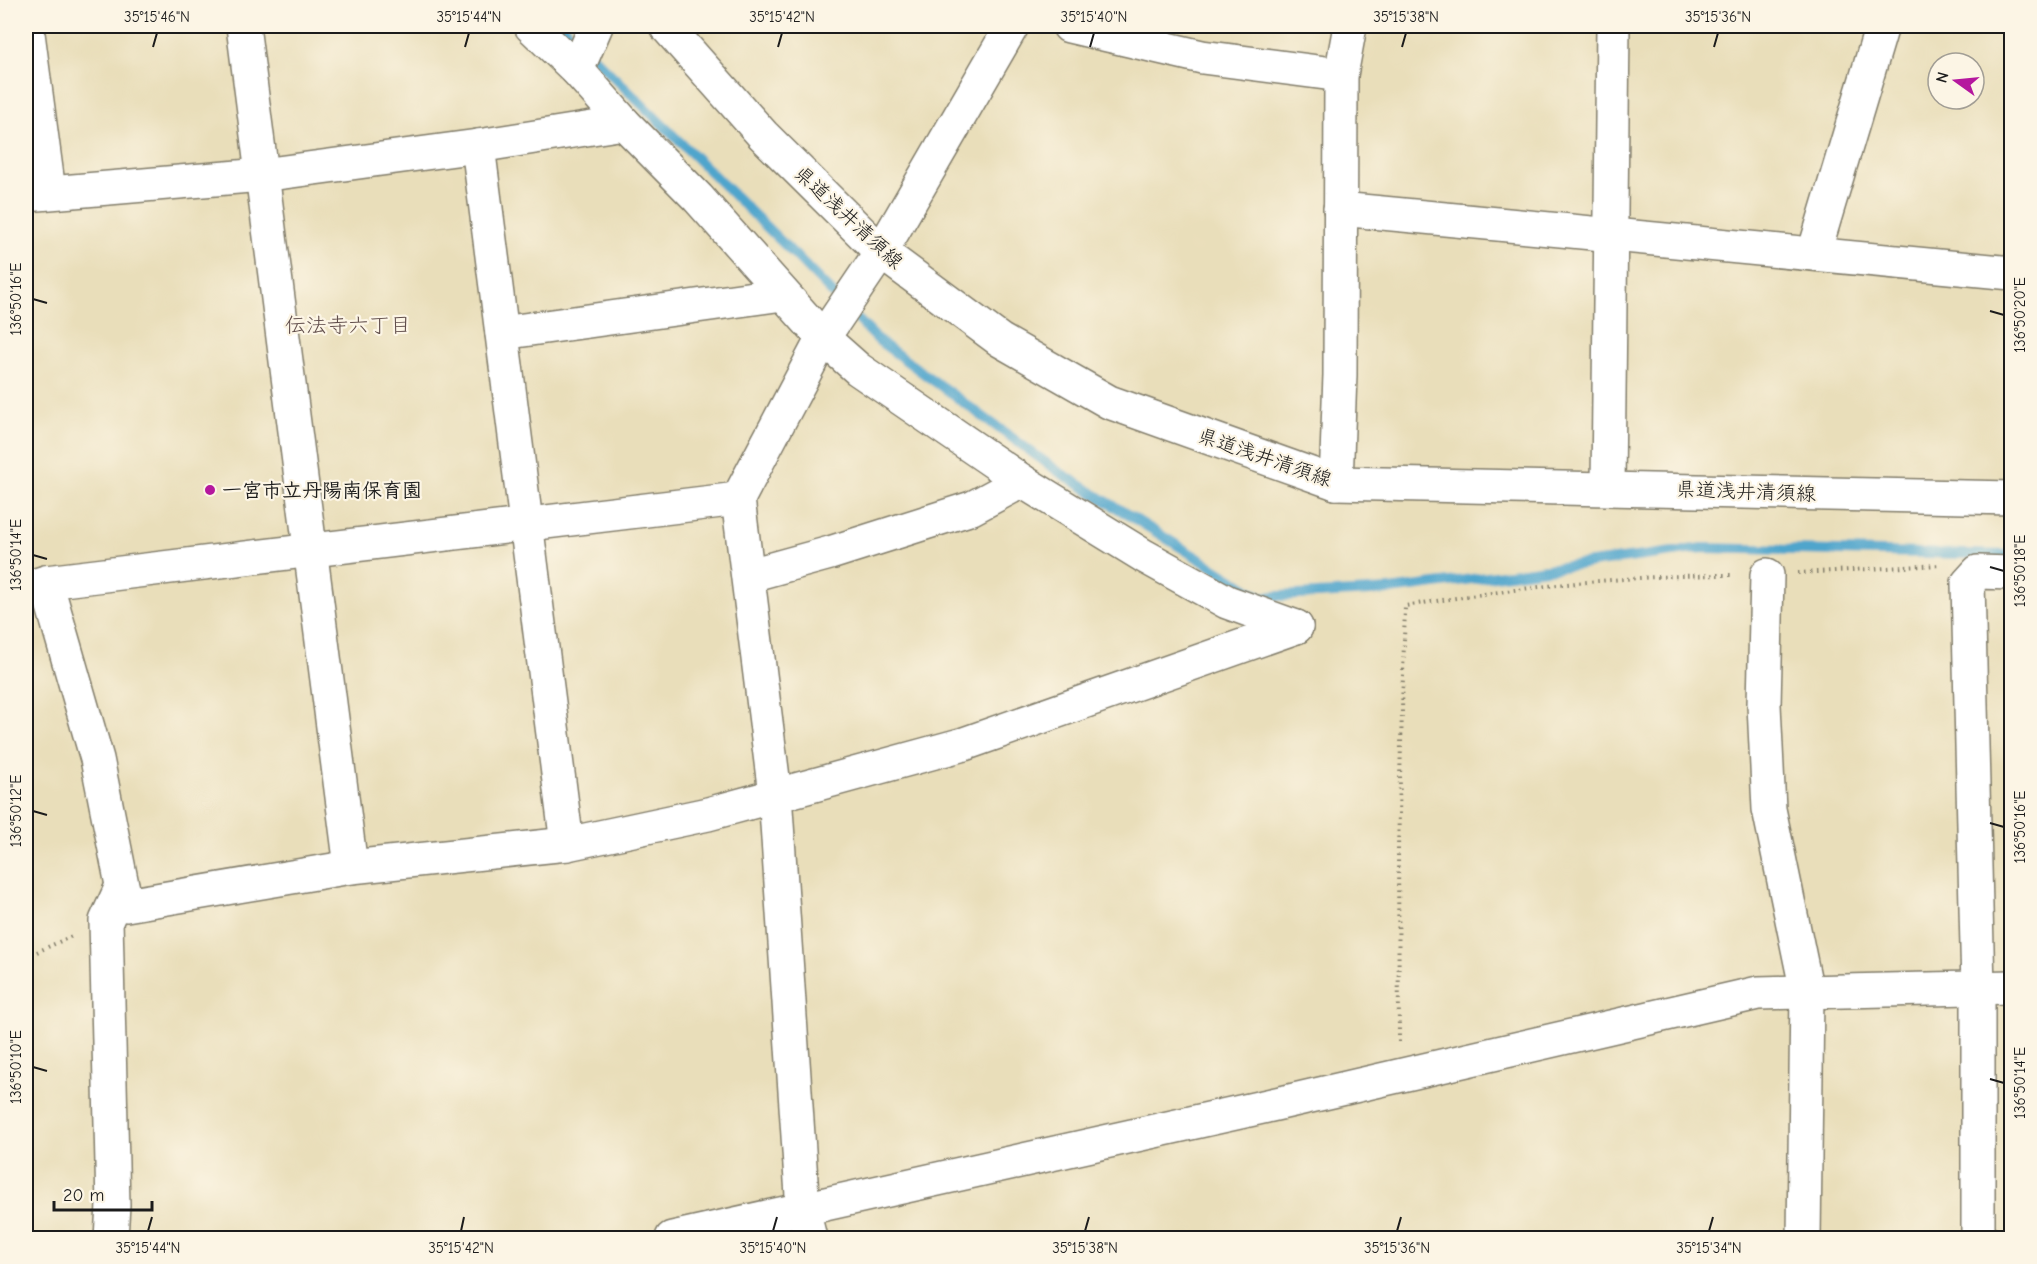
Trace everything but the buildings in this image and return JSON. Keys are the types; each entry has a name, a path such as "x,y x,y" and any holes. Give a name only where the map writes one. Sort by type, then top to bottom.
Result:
{"street":[{"path":"27,26 37,194 262,175 478,146 624,123"},
{"path":"243,26 351,867"},
{"path":"531,26 586,48 624,123 698,198 783,294 827,332 858,369 1022,480 1144,556 1227,602 1296,627 964,744 708,814 567,844 351,867 126,905 97,759 36,585 738,499"},
{"name":"県道浅井清須線","path":"666,26 763,135 881,252 1000,340 1109,402 1336,483 1608,487 2012,498"},
{"path":"807,1224 775,794 750,575 738,499 827,332 881,252 1012,26"},
{"path":"1070,26 1202,57 1341,75"},
{"path":"1336,483 1340,375 1341,75 1350,26"},
{"path":"1608,487 1613,26"},
{"path":"1814,253 1882,26"},
{"path":"478,146 567,844"},
{"path":"1340,210 2012,273"},
{"path":"502,333 783,294"},
{"path":"750,575 830,553 972,508 1022,480"},
{"path":"1978,1239 1978,988 1968,583 1978,572 2012,573"},
{"path":"1767,575 1764,705 1769,808 1807,992 1804,1239"},
{"path":"111,1239 113,1205 106,921 122,886"},
{"path":"672,1239 807,1224 1399,1076 1758,993 2012,987"}],"path":[{"path":"1399,1076 1398,848 1406,606 1540,585 1617,578 1767,575 1954,564 1978,572"},
{"path":"26,957 106,921"}],"waterway":[{"path":"562,26 879,341 1059,472 1261,597 1390,590 1703,548 2012,555"}],"place":[{"name":"一宮市立丹陽南保育園","path":"210,490"}],"district":[{"name":"伝法寺六丁目","path":"348,325"}]}
